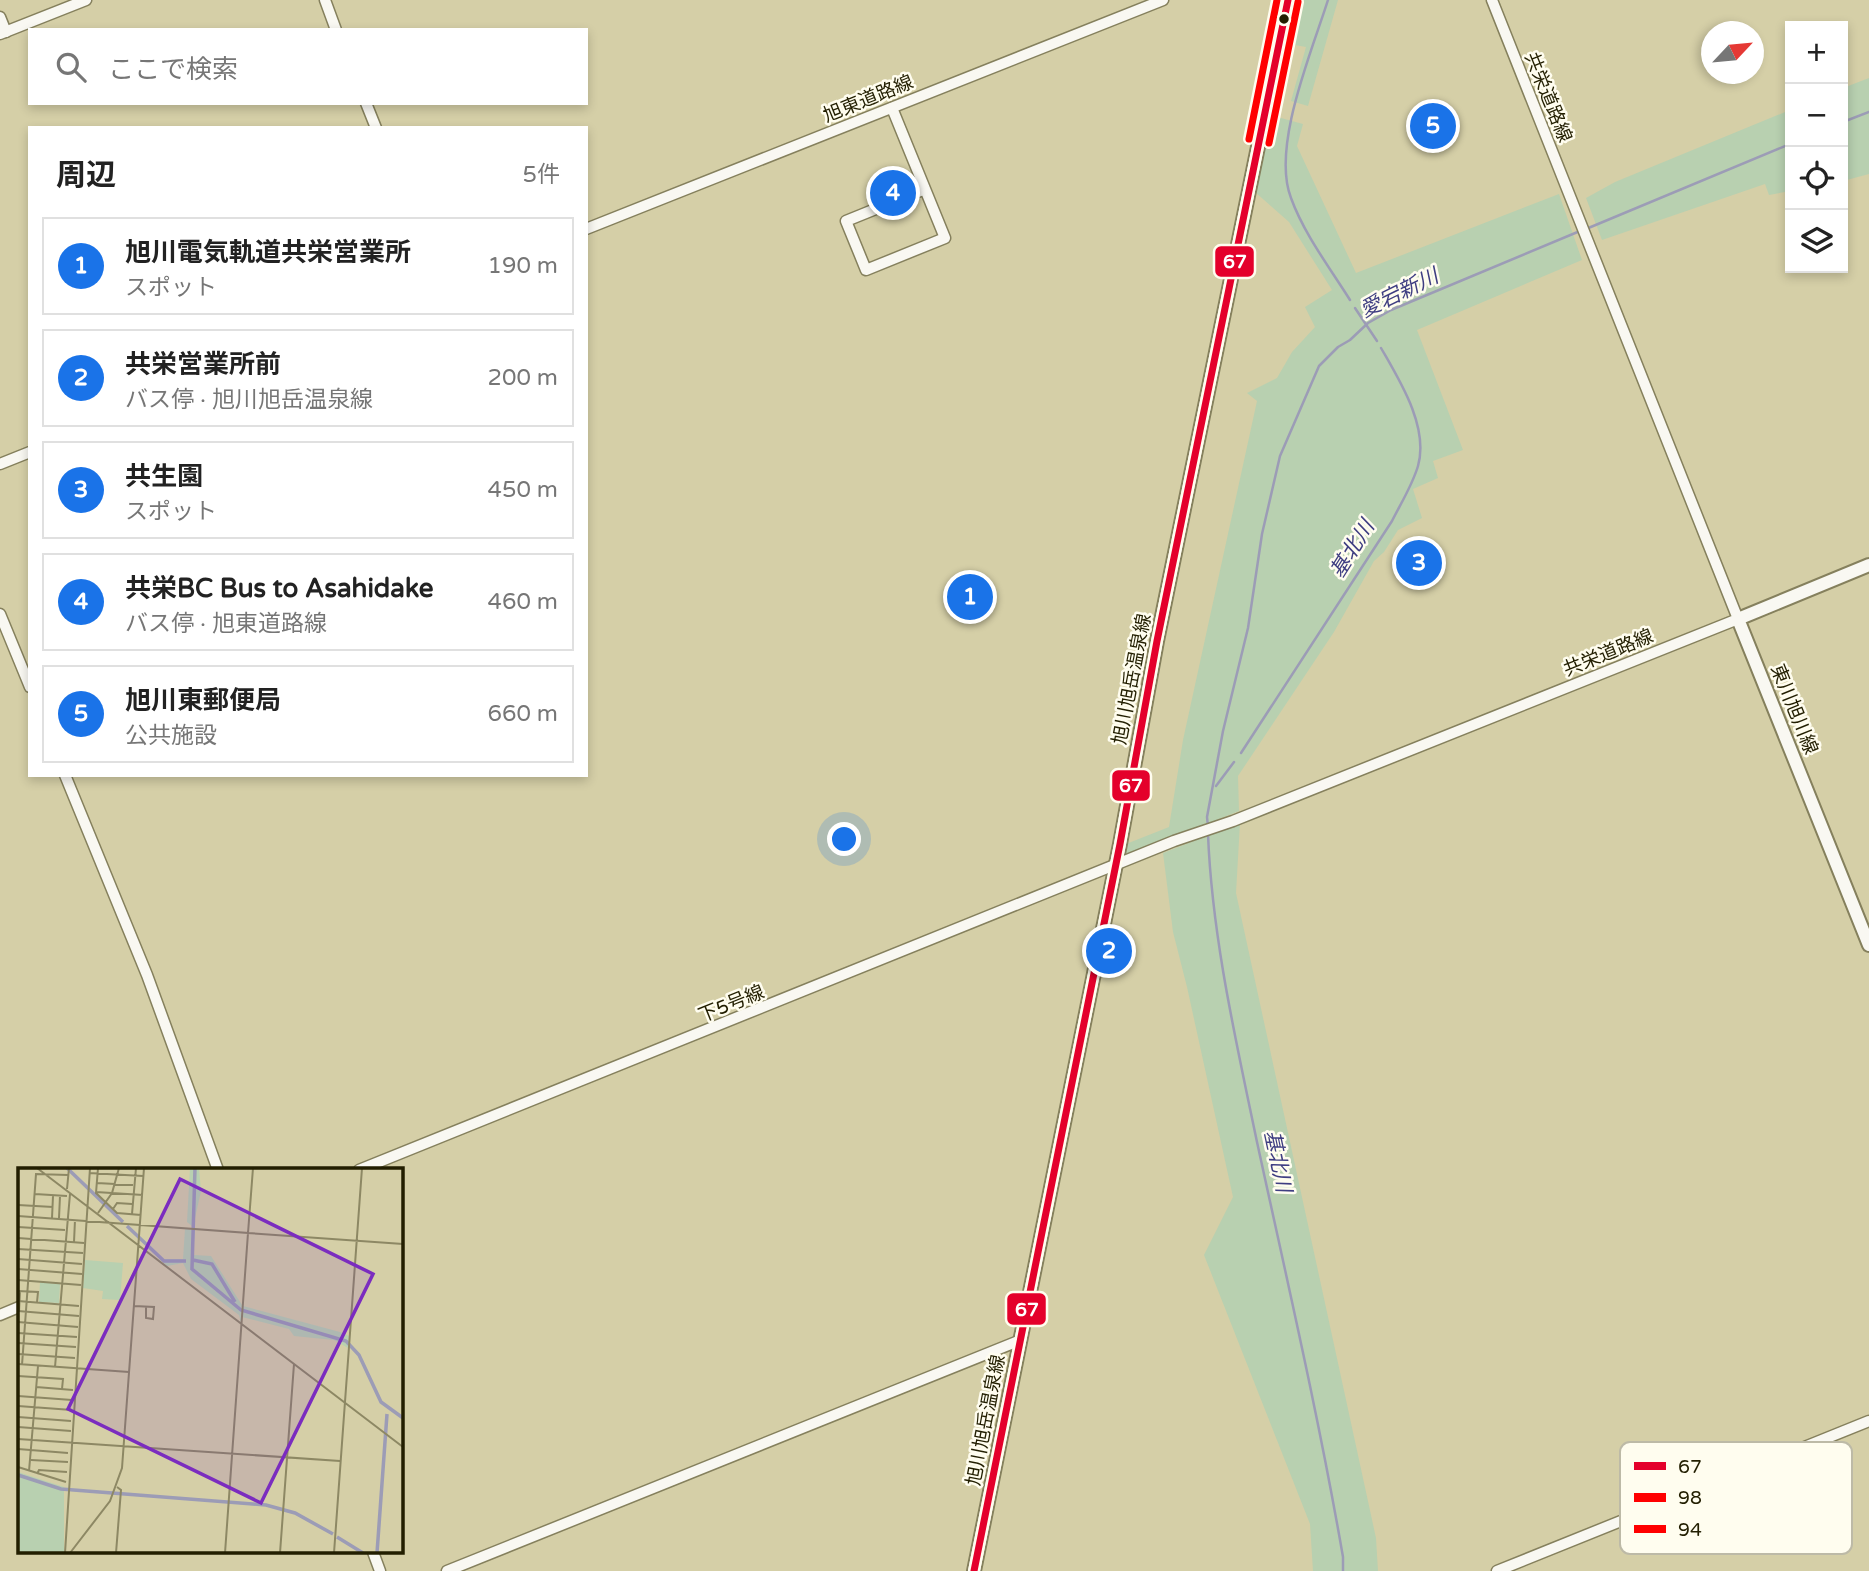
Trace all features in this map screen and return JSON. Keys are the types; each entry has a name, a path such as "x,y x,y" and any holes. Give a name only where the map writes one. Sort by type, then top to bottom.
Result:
{"main road":[{"name":"旭川旭岳温泉線","path":"974,1571 1160,628 1288,0"},
{"path":"1738,619 1869,565"},
{"name":"東川旭川線","path":"1738,619 1869,945"}],"street":[{"path":"325,0 335,28"},
{"name":"旭東道路線","path":"588,228 1163,0"},
{"name":"共栄道路線","path":"1114,867 1738,619 1492,0"},
{"path":"0,17 3,33 81,1"},
{"path":"367,105 375,126"},
{"path":"892,107 945,238 866,270 846,221 925,189"},
{"path":"0,464 28,453"},
{"path":"0,614 28,682"},
{"path":"66,777 146,975 217,1168"},
{"name":"下5号線","path":"364,1168 1114,867"},
{"path":"0,1315 18,1307"},
{"path":"447,1571 1021,1340"},
{"path":"1817,1442 1869,1421"},
{"path":"1497,1571 1620,1521"},
{"path":"374,1554 380,1571"}],"green space":[{"path":"1297,0 1338,0 1308,106 1291,101 1306,47 1289,44"},
{"path":"1869,78 1869,174 1848,180 1848,147 1848,86"},
{"path":"1785,112 1785,192 1769,195 1765,184 1602,240 1586,198 1615,182"},
{"path":"1281,118 1303,124 1297,146 1356,273 1559,194 1582,260 1417,330 1463,450 1433,461 1438,478 1413,489 1422,518 1398,530 1384,552 1374,561 1334,632 1238,776 1239,811 1119,859 1121,846 1169,827 1183,740 1257,401 1247,393 1277,378 1292,352 1315,327 1305,307 1332,290 1289,222 1255,192 1270,119"},
{"path":"1240,823 1236,893 1376,1538 1378,1571 1313,1571 1310,1524 1204,1255 1233,1197 1173,932 1163,853"}],"waterway":[{"name":"基北川","path":"1328,0 1296,99 1286,153 1286,177 1291,198 1303,225 1350,300"},
{"name":"愛宕新川","path":"1848,120 1869,112"},
{"name":"愛宕新川","path":"1586,229 1785,146"},
{"name":"愛宕新川","path":"1208,827 1207,817 1223,731 1248,628 1262,534 1280,456 1319,366 1368,323 1391,310 1580,231"},
{"name":"愛宕新川","path":"1355,308 1377,341"},
{"name":"基北川","path":"1241,753 1392,521 1416,473 1420,451 1416,420 1404,390 1381,348"},
{"name":"基北川","path":"1216,786 1234,762"},
{"name":"基北川","path":"1208,834 1214,911 1226,989 1324,1453 1343,1557 1343,1571"}],"transit line":[{"name":"94","path":"1249,139 1277,0"},
{"name":"67","path":"974,1571 1120,844 1157,641 1288,0"},
{"name":"98","path":"1269,143 1298,2"}],"place":[{"name":"旭川東郵便局","path":"1433,126"},
{"name":"共栄BC Bus to Asahidake","path":"893,193"},
{"name":"共生園","path":"1419,563"},
{"name":"旭川電気軌道共栄営業所","path":"970,597"},
{"name":"共栄営業所前","path":"1109,951"}]}
